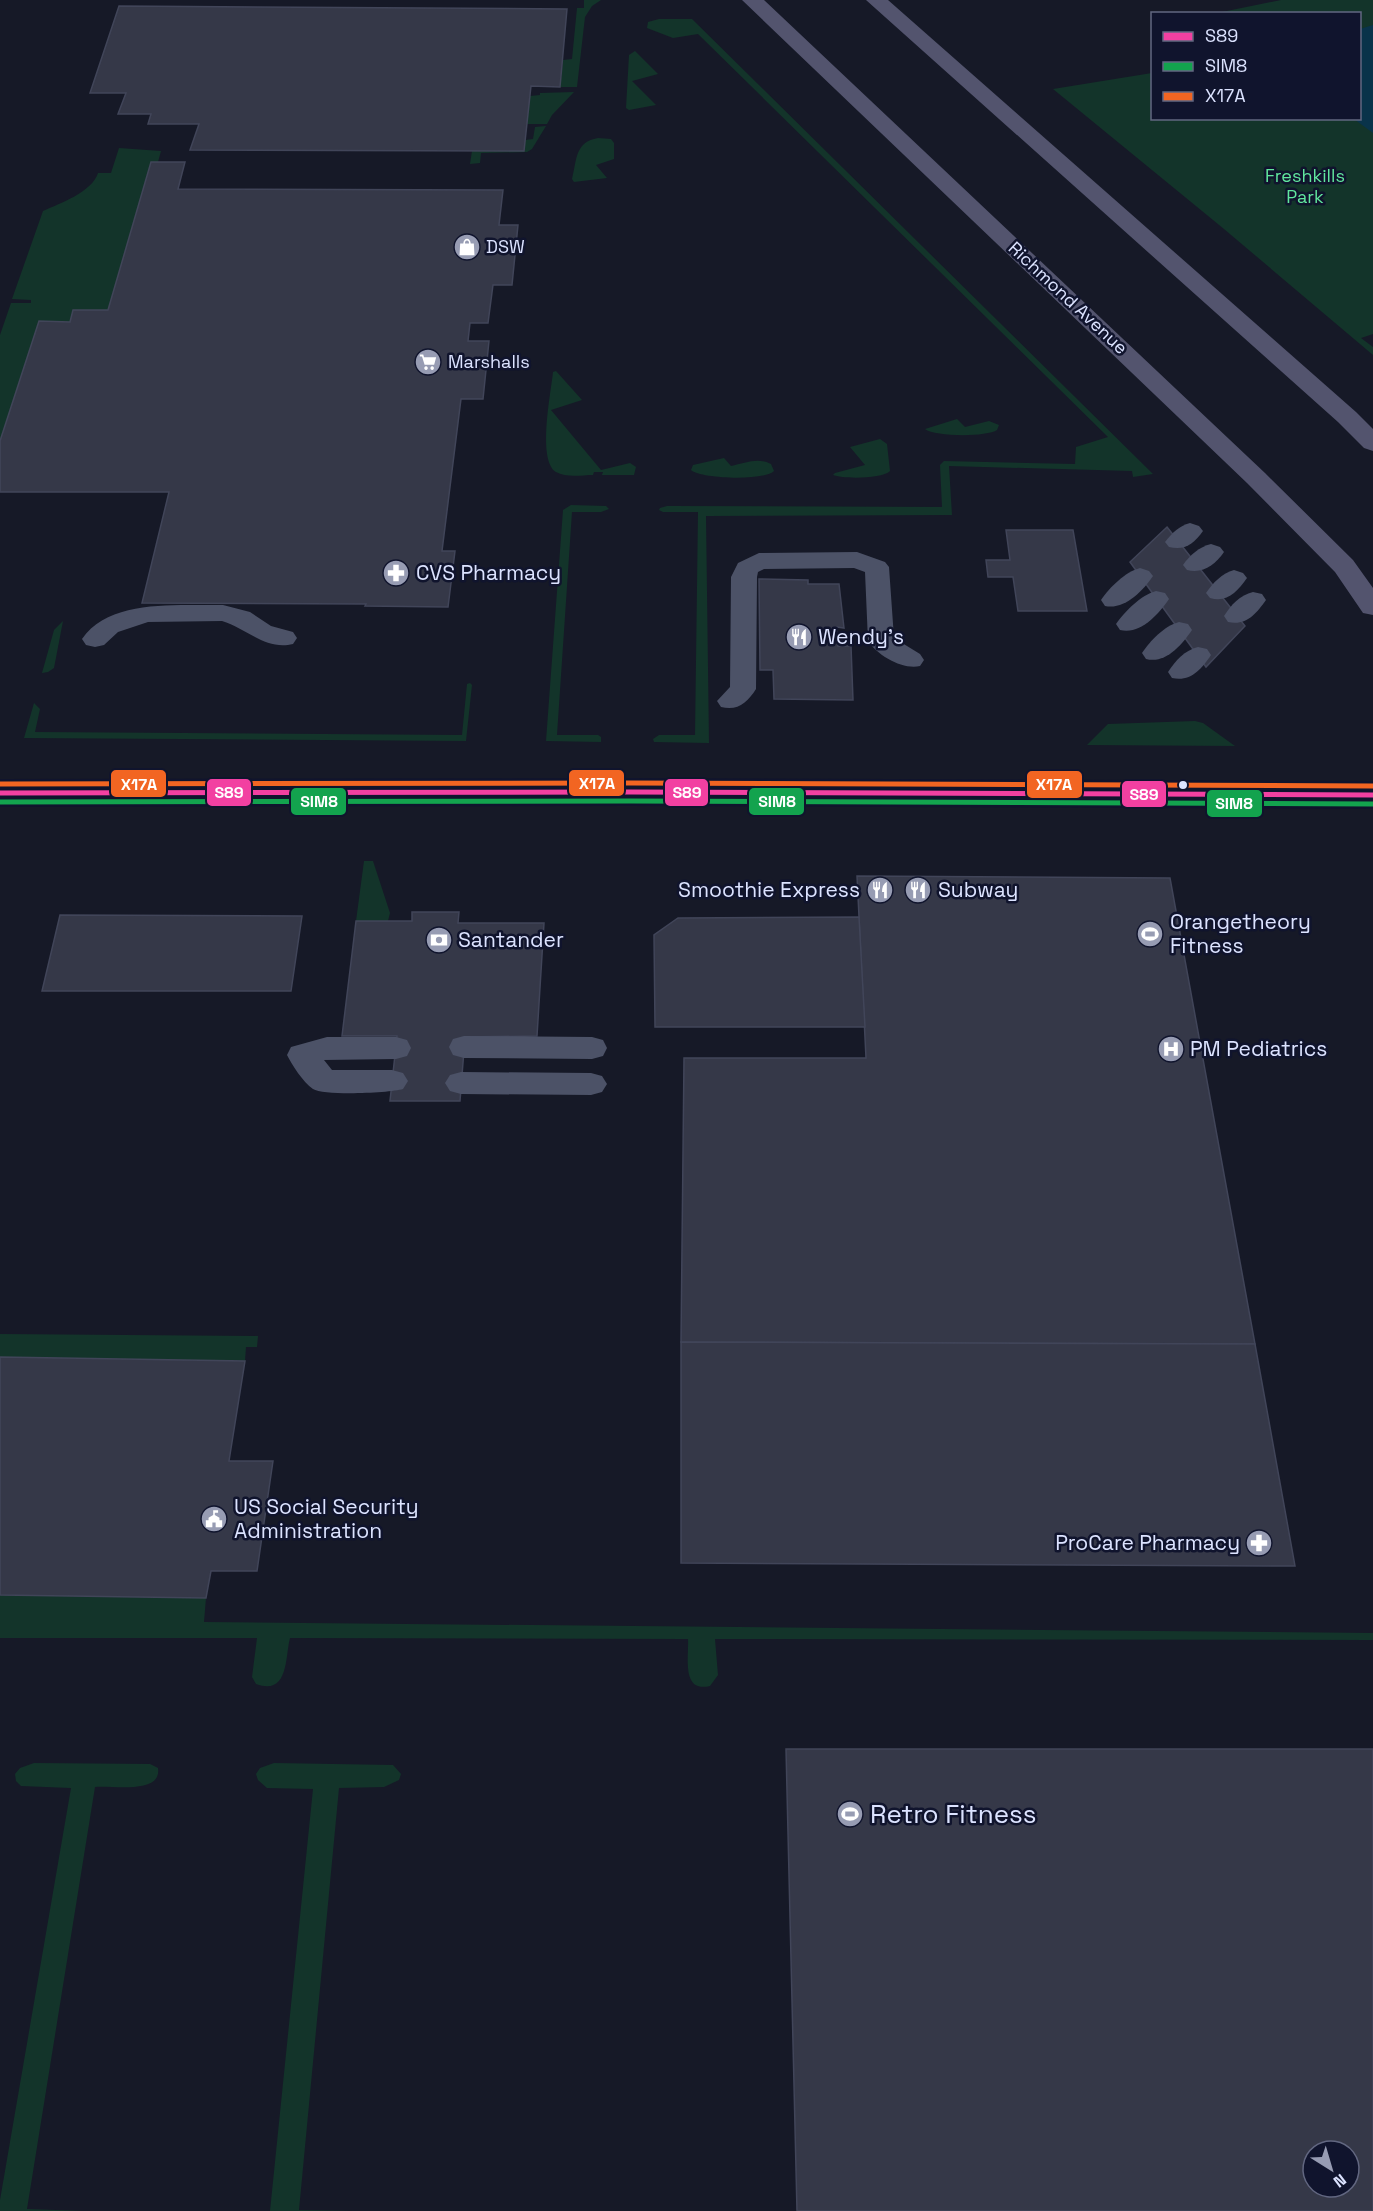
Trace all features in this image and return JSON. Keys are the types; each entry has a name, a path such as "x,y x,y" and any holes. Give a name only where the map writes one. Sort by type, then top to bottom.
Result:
{"main road":[{"name":"Richmond Avenue","path":"752,0 1257,478 1344,566 1373,608"},
{"path":"876,0 1347,417 1373,443"}],"street":[{"path":"0,793 630,792 1373,795"}],"lane":[{"path":"731,701 743,689 744,577 747,568 759,561 857,560 876,567 881,641 911,660"},
{"path":"1114,600 1140,576"},
{"path":"1129,624 1156,599"},
{"path":"95,639 109,626 146,614 223,614 241,618 262,632 284,638"},
{"path":"1155,653 1179,630"},
{"path":"302,1055 324,1081 394,1065"},
{"path":"462,1065 591,1066"}],"green space":[{"path":"584,0 601,0 592,6 585,17 577,87 560,87 563,60 572,59 577,8 584,8"},
{"name":"Freshkills Park","path":"1281,0 1373,0 1373,334 1361,338 1373,347 1373,355 1053,89 1151,73 1151,120 1361,120 1361,12 1222,12"},
{"path":"659,19 692,19 1153,474 1133,477 1132,471 949,466 952,515 706,516 709,743 654,742 653,739 659,735 695,735 698,512 663,512 659,510 660,508 667,506 942,507 940,465 944,461 1075,464 1076,447 1108,437 698,34 673,38 647,28 648,22"},
{"path":"635,51 658,74 632,81 656,105 629,110 626,108 629,55"},
{"path":"574,92 552,115 547,124 527,124 530,96 540,95 540,93"},
{"path":"546,126 532,149 527,152 481,153 480,163 470,164 472,151 524,151 525,140 533,139 535,127"},
{"path":"598,138 611,139 614,143 614,159 596,165 607,178 574,182 572,179 578,152 585,143"},
{"path":"119,148 161,151 158,162 151,162 108,310 74,310 70,322 39,322 0,441 0,335 11,303 31,303 31,300 12,299 43,211 83,191 95,180 98,173 111,173"},
{"path":"556,371 582,400 551,410 601,470 630,463 636,467 634,475 602,475 603,472 594,472 593,475 569,476 556,472 550,465 546,441 547,425 553,372"},
{"path":"957,419 965,427 989,421 999,425 997,430 972,435 939,434 925,429"},
{"path":"880,439 887,444 890,471 879,476 862,478 833,475 865,465 850,447"},
{"path":"724,458 731,466 751,461 766,462 771,464 774,471 759,476 733,478 707,475 691,470 693,465"},
{"path":"571,505 606,506 609,509 601,512 572,512 557,735 598,735 601,737 601,742 546,741 563,510"},
{"path":"63,621 54,668 42,673 54,630"},
{"path":"467,684 472,685 466,741 24,738 34,703 40,709 35,732 462,735"},
{"path":"1195,721 1203,723 1235,746 1087,745 1108,724"},
{"path":"364,861 373,861 390,913 388,921 356,921"},
{"path":"0,1334 258,1336 257,1347 246,1347 245,1361 0,1357"},
{"path":"0,1595 206,1598 204,1622 1373,1633 1373,1640 715,1639 718,1675 710,1686 701,1687 694,1684 688,1672 688,1639 290,1638 284,1673 275,1685 267,1686 256,1684 252,1677 257,1638 0,1638"},
{"path":"34,1763 150,1764 158,1768 157,1776 152,1782 144,1785 95,1787 27,2209 84,2211 0,2211 0,2200 71,1788 21,1786 16,1781 15,1774 20,1768"},
{"path":"274,1763 393,1765 401,1774 399,1780 384,1787 339,1788 299,2210 353,2211 270,2211 313,1789 267,1788 258,1780 256,1774 260,1768"}],"water":[{"path":"1373,25 1373,133 1355,120 1361,120 1361,29"}],"building":[{"path":"119,6 567,9 560,87 531,86 524,151 190,150 199,124 148,124 151,114 118,114 126,93 90,93"},
{"path":"151,162 185,162 178,189 503,190 499,225 518,225 512,285 493,285 488,323 470,323 468,341 489,341 483,399 461,399 442,551 455,551 448,607 365,606 366,604 142,603 169,492 0,492 0,441 39,321 70,322 73,310 108,310"},
{"path":"1167,527 1245,626 1206,667 1130,562"},
{"path":"1006,530 1073,530 1087,611 1018,611 1013,577 988,577 986,560 1010,560"},
{"name":"Wendy's","path":"759,579 808,580 808,584 839,584 844,628 837,627 838,646 851,646 853,700 774,699 773,670 760,670"},
{"path":"857,876 1170,878 1255,1344 681,1342 684,1058 866,1058"},
{"path":"412,912 459,912 458,923 544,923 537,1036 465,1037 460,1101 390,1101 397,1036 342,1036 356,921 412,921"},
{"path":"60,915 302,916 291,991 42,991"},
{"path":"859,917 865,1027 655,1027 654,935 678,918"},
{"path":"681,1342 1255,1344 1295,1566 681,1563"},
{"path":"0,1357 245,1361 229,1461 273,1461 257,1571 211,1571 206,1598 0,1595"},
{"path":"786,1749 1373,1749 1373,2211 797,2211"}],"transit line":[{"name":"X17A","path":"0,784 630,783 1373,786"},
{"name":"S89","path":"0,793 630,792 1373,795"},
{"name":"SIM8","path":"0,802 630,801 1373,804"}],"place":[{"name":"DSW","path":"467,247"},
{"name":"Marshalls","path":"428,362"},
{"name":"CVS Pharmacy","path":"396,573"},
{"name":"Wendy's","path":"799,637"},
{"name":"Smoothie Express","path":"880,890"},
{"name":"Subway","path":"918,890"},
{"name":"Orangetheory Fitness","path":"1150,934"},
{"name":"Santander","path":"439,940"},
{"name":"PM Pediatrics","path":"1171,1049"},
{"name":"US Social Security Administration","path":"214,1519"},
{"name":"ProCare Pharmacy","path":"1259,1543"},
{"name":"Retro Fitness","path":"850,1814"}]}
